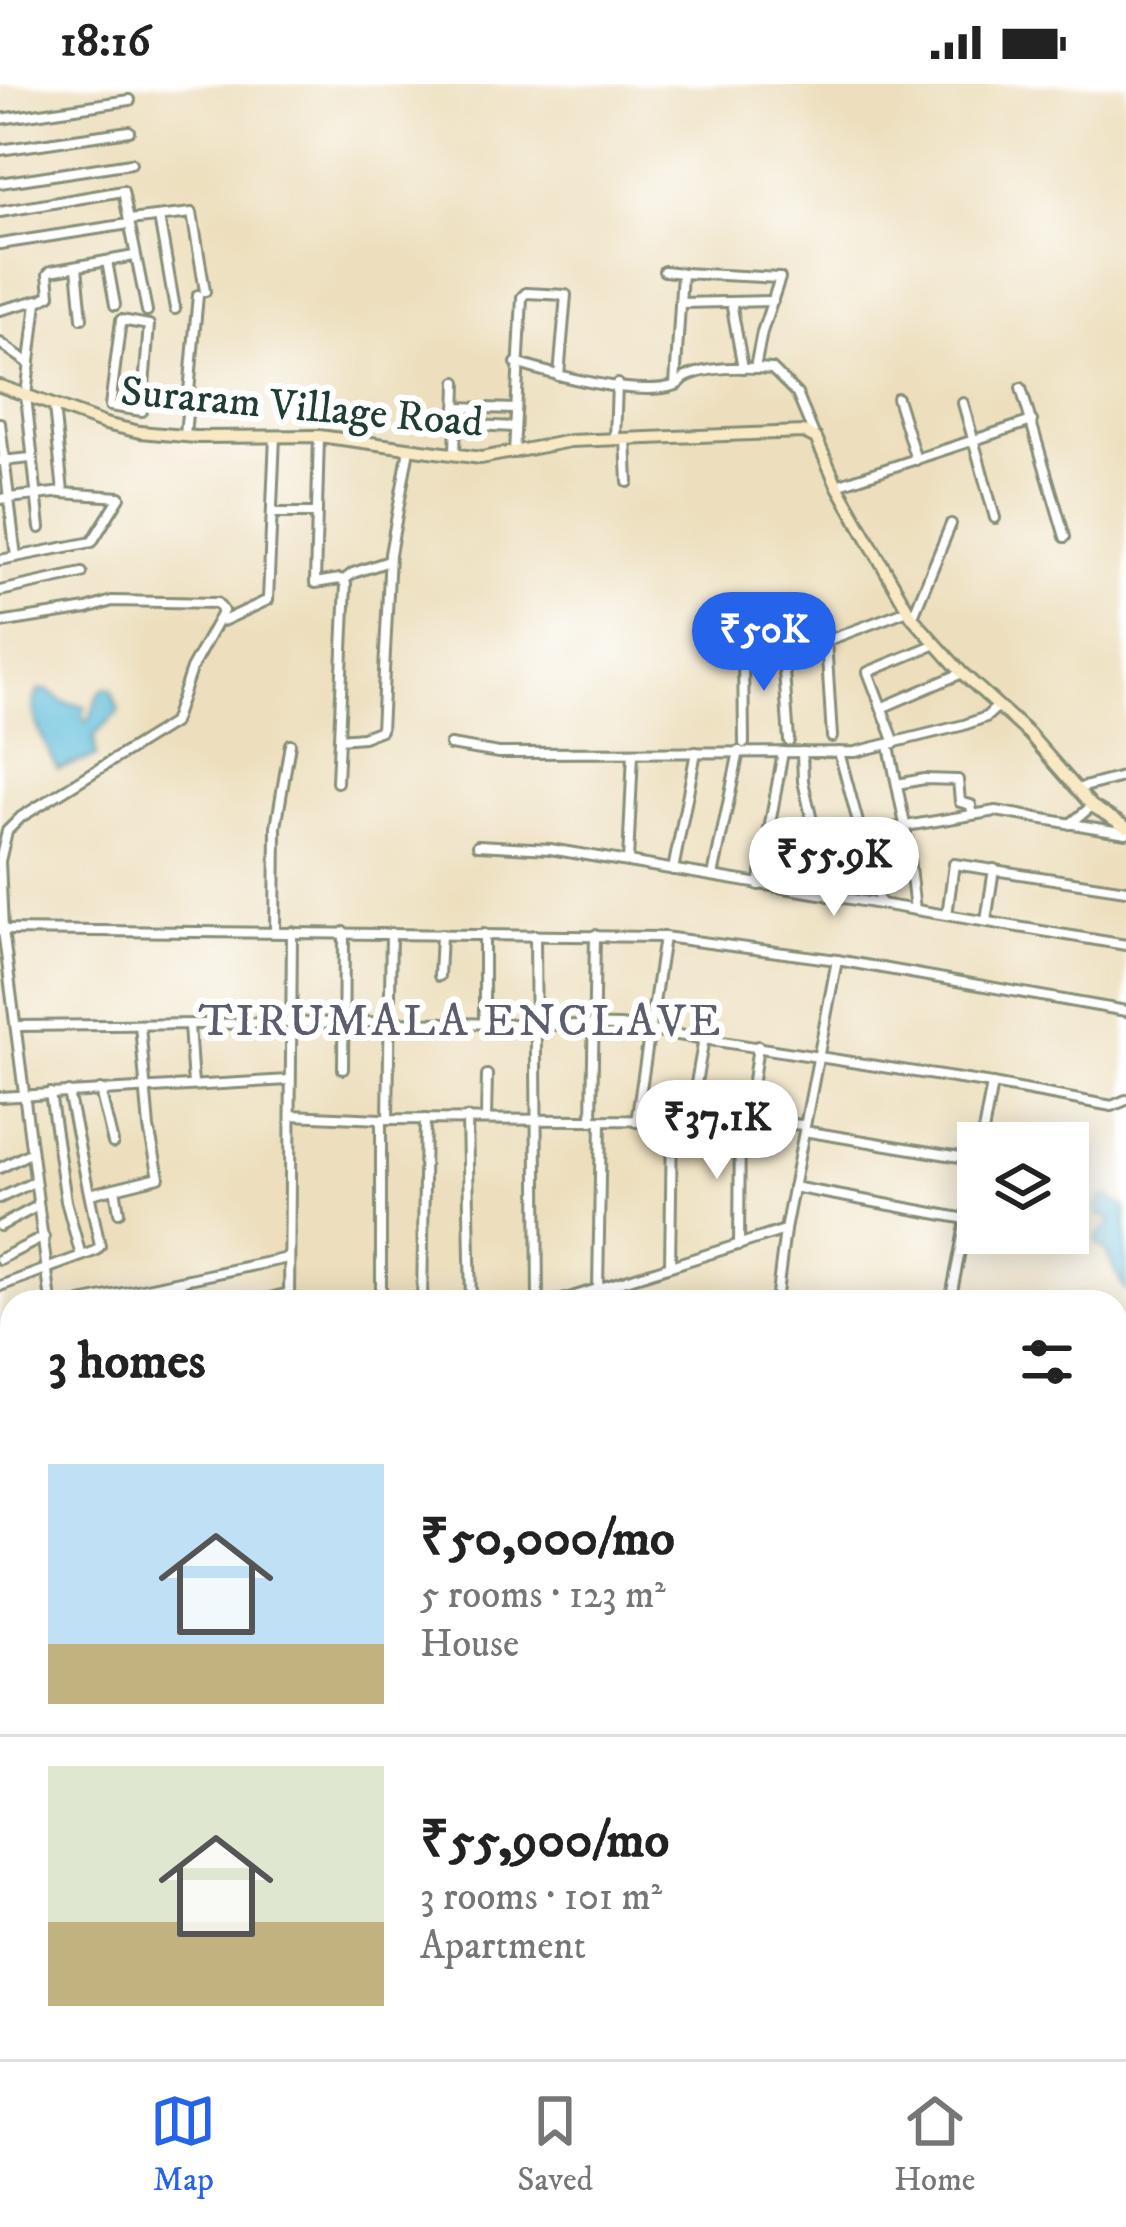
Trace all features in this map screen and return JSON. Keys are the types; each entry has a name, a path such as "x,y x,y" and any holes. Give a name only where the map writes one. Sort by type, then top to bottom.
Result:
{"main road":[{"name":"Suraram Village Road","path":"0,386 140,432 319,436 481,458 545,443 805,432 816,438"},
{"path":"816,438 910,614 962,673 1029,734 1092,806 1124,826"}],"street":[{"path":"0,119 130,100"},
{"path":"0,150 128,131"},
{"path":"0,183 131,163"},
{"path":"0,212 123,191 147,311"},
{"path":"0,244 193,214 202,293 184,435"},
{"path":"159,217 175,309"},
{"path":"0,310 50,293 49,272 134,256"},
{"path":"107,261 115,305"},
{"path":"77,267 82,318"},
{"path":"664,271 780,278 755,368"},
{"path":"675,386 682,273"},
{"path":"514,453 516,363 524,294 564,294 559,376"},
{"path":"38,300 26,396 40,528"},
{"path":"730,302 742,368"},
{"path":"680,303 773,302"},
{"path":"140,432 142,411 149,326 123,320 110,406 142,411"},
{"path":"0,343 30,364"},
{"path":"516,363 581,383 675,386 689,376 772,369 797,394 816,438"},
{"path":"455,456 457,382"},
{"path":"617,384 628,482"},
{"path":"1021,388 1065,537"},
{"path":"897,398 916,460"},
{"path":"963,403 995,518"},
{"path":"54,407 62,493"},
{"path":"456,407 514,409"},
{"path":"838,485 1031,422"},
{"path":"0,423 5,499 16,557"},
{"path":"456,424 514,427"},
{"path":"221,622 268,600 275,436"},
{"path":"319,436 315,583 344,580 389,561"},
{"path":"339,739 381,730 389,561 409,449"},
{"path":"2,461 31,458"},
{"path":"0,560 92,542 120,497 62,493 5,499"},
{"path":"272,513 314,513"},
{"path":"712,876 741,747 743,648 826,641 910,614 951,524"},
{"path":"0,591 82,574"},
{"path":"337,782 344,580"},
{"path":"0,623 112,601 217,603 224,611 191,669 172,723 21,817 7,831 0,861 2,930 50,1290"},
{"path":"826,641 832,736"},
{"path":"782,643 789,741"},
{"path":"915,910 892,744 868,672 936,644"},
{"path":"881,708 962,673"},
{"path":"450,745 499,753 696,752 741,747 839,752 892,744 986,717 998,706"},
{"path":"275,931 276,827 290,744"},
{"path":"673,870 696,752"},
{"path":"759,884 783,752"},
{"path":"802,752 802,781 829,896"},
{"path":"839,752 880,904"},
{"path":"628,862 633,753"},
{"path":"1076,789 1126,776"},
{"path":"897,784 958,779 961,802 971,806 972,812"},
{"path":"1069,825 1092,806"},
{"path":"816,841 972,812 996,811 1069,825 1124,826"},
{"path":"478,844 550,849 1126,945"},
{"path":"766,846 819,854"},
{"path":"946,915 951,865 1126,890"},
{"path":"986,922 994,869"},
{"path":"2,930 664,937 837,960 1126,1011"},
{"path":"290,1290 292,932"},
{"path":"343,1070 344,932"},
{"path":"381,1290 391,933"},
{"path":"440,976 441,934"},
{"path":"484,934 484,1024"},
{"path":"535,935 538,1290"},
{"path":"595,935 592,1026 598,1288"},
{"path":"636,1122 664,937"},
{"path":"778,1290 837,960"},
{"path":"18,1026 389,1022 592,1026 758,1046 1112,1106 1126,1100"},
{"path":"90,1194 159,1177 140,1025"},
{"path":"189,1025 194,1085"},
{"path":"689,1123 704,1038"},
{"path":"739,1245 743,1120 758,1046"},
{"path":"486,1119 487,1075"},
{"path":"0,1097 289,1080"},
{"path":"985,1122 992,1084"},
{"path":"100,1090 113,1143"},
{"path":"0,1286 100,1246 68,1092"},
{"path":"50,1093 65,1201 81,1256"},
{"path":"292,1114 385,1119 743,1120 957,1155"},
{"path":"467,1118 471,1290"},
{"path":"422,1290 425,1119"},
{"path":"670,1266 672,1122"},
{"path":"0,1168 30,1153"},
{"path":"0,1198 34,1182"},
{"path":"115,1187 119,1212"},
{"path":"793,1187 957,1217"},
{"path":"0,1226 38,1207"},
{"path":"592,1290 785,1230"},
{"path":"0,1259 44,1238"},
{"path":"952,1290 959,1254"},
{"path":"137,1290 288,1258"},
{"path":"180,1281 181,1290"}],"water":[{"path":"105,688 111,689 119,711 94,736 96,757 58,769 38,729 35,698 40,690 49,691 63,702 85,706 87,722"},
{"path":"1109,1197 1126,1208 1126,1290 1105,1250 1096,1243 1111,1222 1098,1216 1096,1208 1102,1198"}],"district":[{"name":"TIRUMALA ENCLAVE","path":"461,1019"}]}
